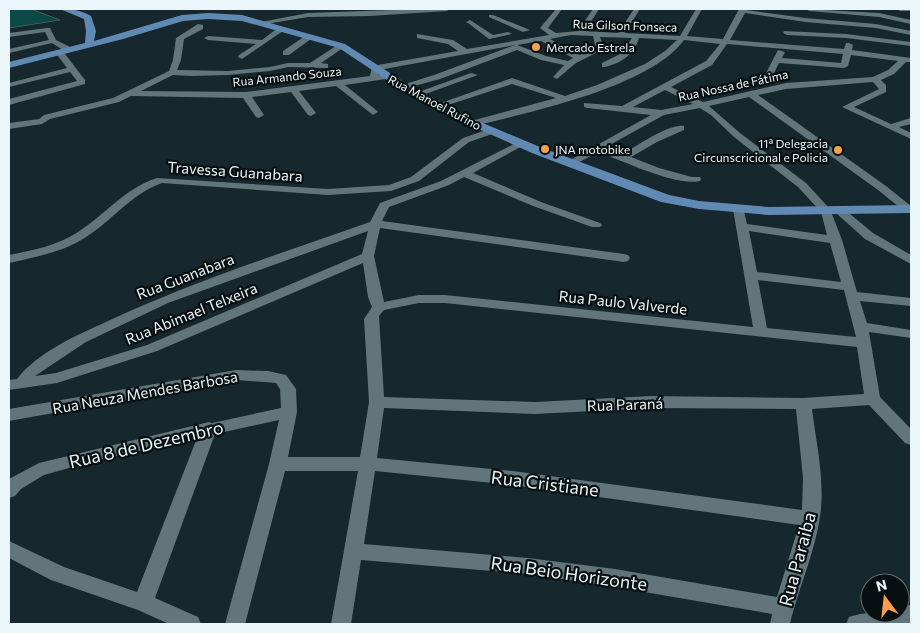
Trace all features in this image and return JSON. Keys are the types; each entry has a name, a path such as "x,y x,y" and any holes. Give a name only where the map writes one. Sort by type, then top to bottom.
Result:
{"main road":[{"path":"64,9 86,16 91,31 89,45"},
{"name":"Rua Manoel Rufino","path":"9,65 190,17 217,16 242,18 342,46 374,73 386,76 471,122 521,144 666,199 699,205 797,215 820,214 833,211 910,209"},
{"path":"91,31 102,36 120,37"}],"street":[{"path":"242,18 308,12 337,15 447,9"},
{"path":"559,9 546,22 544,28 549,37 578,57"},
{"path":"580,33 596,9"},
{"path":"620,35 637,9"},
{"path":"466,140 468,127 471,122 564,98 629,75 669,52 681,38 699,9"},
{"path":"809,9 879,12 911,23"},
{"path":"900,9 911,9"},
{"path":"625,108 709,63 726,42 743,10 789,18 876,26 911,33"},
{"path":"260,22 308,12"},
{"path":"491,16 526,30"},
{"path":"769,75 778,60 787,33 789,18"},
{"path":"470,22 492,37 544,28"},
{"path":"830,36 831,23"},
{"path":"876,26 911,23"},
{"path":"172,72 177,60 180,38 200,27 198,26"},
{"path":"242,57 282,29"},
{"path":"9,35 47,30 51,38 64,51 72,69 82,81 77,84 9,102"},
{"name":"Rua Gilson Fonseca","path":"518,44 580,33 681,38 847,52 908,61"},
{"path":"787,33 851,36 911,44"},
{"path":"508,34 518,44 536,55 570,64"},
{"path":"557,77 578,57 595,50 599,45 596,34"},
{"path":"286,53 311,36"},
{"path":"420,36 450,42 464,51"},
{"path":"605,65 616,61 631,50 636,36"},
{"path":"778,60 845,65 851,36"},
{"path":"9,42 51,38"},
{"path":"9,50 51,38"},
{"path":"208,38 262,42"},
{"path":"908,61 911,39"},
{"path":"374,73 423,56 518,44"},
{"path":"403,86 437,77 518,44"},
{"path":"313,65 342,46"},
{"name":"Rua Nossa de Fátima","path":"570,163 660,112 702,105 786,86 875,79 891,72 908,61"},
{"path":"9,126 42,120 47,117 116,100 172,72 191,74 240,72 288,65 325,66"},
{"path":"9,84 72,69"},
{"name":"Rua Armando Souza","path":"130,93 246,95 339,84 374,73"},
{"path":"189,94 191,74"},
{"path":"417,94 474,75"},
{"path":"875,79 882,85 883,90 846,107 911,136"},
{"path":"439,105 506,82 514,82 564,98"},
{"path":"339,84 373,112"},
{"path":"665,87 702,105 833,211 869,236 911,260"},
{"path":"294,90 311,114"},
{"path":"749,93 910,209"},
{"path":"246,95 259,114"},
{"path":"587,105 660,112"},
{"path":"890,127 911,121"},
{"path":"623,158 654,140 681,128"},
{"name":"Travessa Guanabara","path":"9,259 72,241 144,185 151,182 161,180 328,192 392,188 415,180 466,140 492,131"},
{"path":"341,624 377,402 371,319 379,306 375,297 368,256 374,224 381,209 390,201 431,189 466,174 521,144"},
{"path":"598,148 655,170 692,180 696,179"},
{"path":"466,174 522,198 596,225"},
{"path":"739,209 761,333"},
{"path":"833,211 836,240 865,343 873,400 911,439"},
{"path":"374,224 624,258"},
{"name":"Rua Guanabara","path":"15,385 32,370 81,339 163,300 374,224"},
{"path":"743,228 836,240"},
{"path":"895,250 911,250"},
{"name":"Rua Abimael Telxeira","path":"15,385 57,378 152,348 368,256"},
{"path":"751,275 911,302"},
{"name":"Rua Paulo Valverde","path":"379,306 419,299 445,300 865,343"},
{"path":"861,326 911,334"},
{"name":"Rua Neuza Mendes Barbosa","path":"9,415 236,375 260,375 281,379 288,390 289,412"},
{"name":"Rua Paraná","path":"377,402 510,408 651,402 803,404 873,400"},
{"name":"Rua Paraiba","path":"782,616 810,518 810,470 803,404"},
{"path":"235,624 278,464 289,412"},
{"name":"Rua 8 de Dezembro","path":"9,491 16,484 39,470 209,428 289,412"},
{"path":"143,603 209,428"},
{"name":"Rua Cristiane","path":"278,464 368,464 513,478 810,518"},
{"path":"9,549 58,574 143,603 191,624"},
{"name":"Rua Beio Horizonte","path":"352,551 455,559 615,578 782,616"},
{"path":"856,624 911,614"}],"building":[{"path":"9,9 31,9 60,20 9,28"}],"place":[{"name":"Mercado Estrela","path":"536,47"},
{"name":"JNA motobike","path":"545,149"},
{"name":"11ª Delegacia Circunscricional e Policia","path":"838,150"}]}
